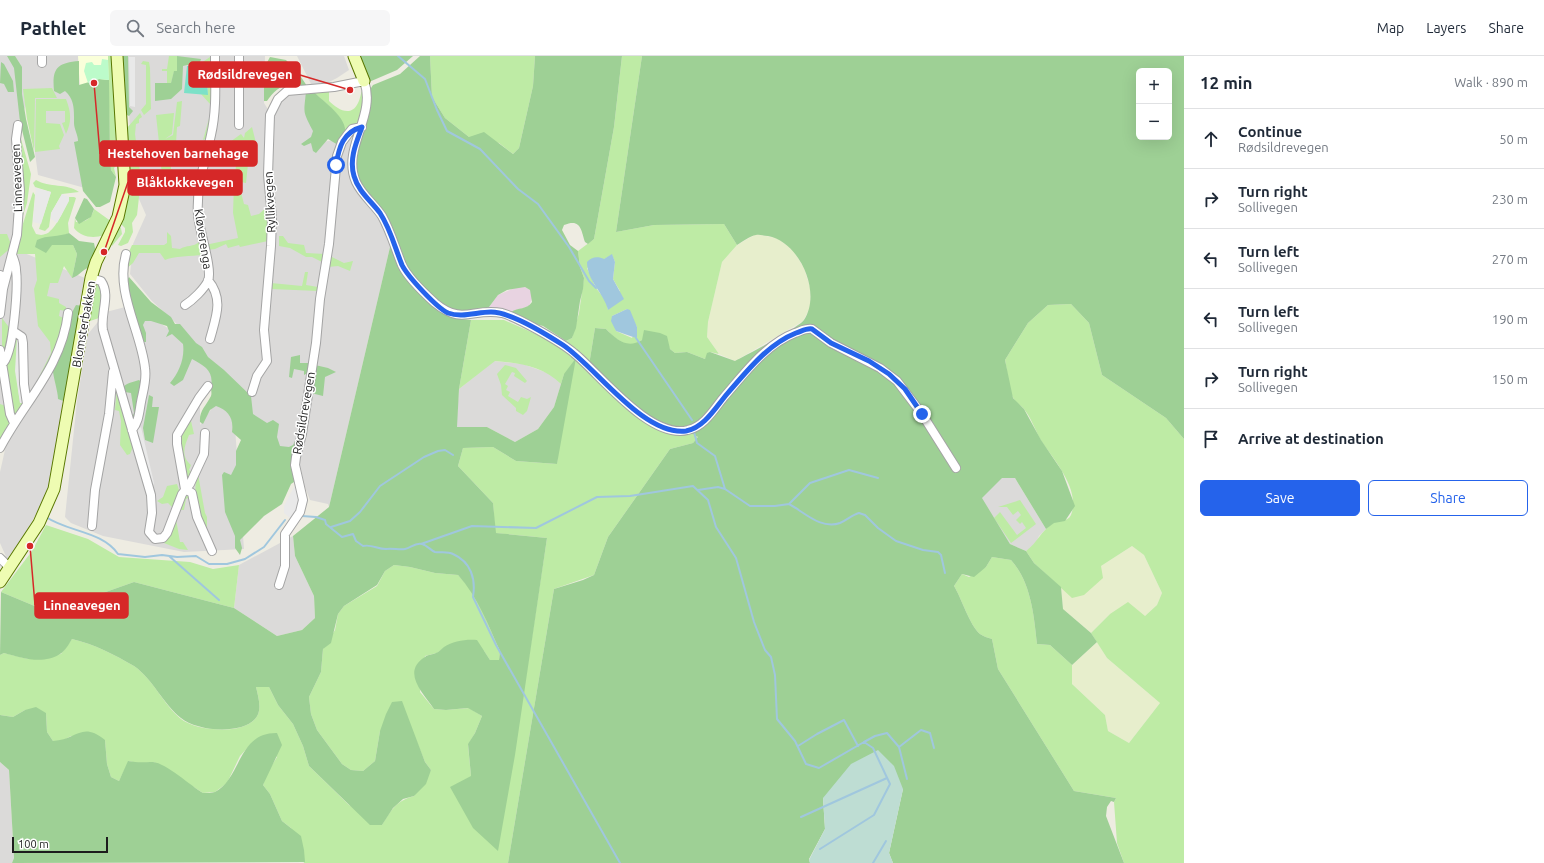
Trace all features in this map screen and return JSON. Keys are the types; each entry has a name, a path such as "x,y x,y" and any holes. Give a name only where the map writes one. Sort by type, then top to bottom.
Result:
{"street":[{"name":"Blomsterbakken","path":"0,582 38,523 54,489 91,278 96,262 118,217 124,196 125,164 117,56"},
{"name":"Kløverenga","path":"185,304 192,299 208,280 209,270 198,216 198,189 203,162 211,134 214,106 215,56"},
{"path":"239,56 239,125"},
{"path":"354,56 364,81 367,102 362,127 353,154 355,180 362,193 380,213 390,231 403,267 433,301 448,313 462,315 492,312 504,314 547,335 574,353 631,407 654,423 676,431 687,431 704,421 746,373 778,342 809,328 831,343 880,368 897,381 922,414 956,468"},
{"name":"Ryllikvegen","path":"252,392 257,376 267,361 264,330 271,259 272,218 268,168 270,115 272,108 278,99 287,91 334,87 364,81"},
{"name":"Linneavegen","path":"0,314 3,289 9,272 17,235 20,205 16,139 18,125"},
{"name":"Rødsildrevegen","path":"279,585 285,566 285,534 300,512 304,500 295,465 302,434 316,343 320,299 329,244 337,156 342,142 352,129 362,127"},
{"path":"126,254 123,264 124,283 145,368 145,383 140,417 132,430"},
{"name":"Linneavegen","path":"2,364 8,356 13,331 17,281 16,268 12,255"},
{"name":"Linneavegen","path":"0,275 3,289"},
{"path":"91,278 101,281 105,291 102,324 151,495 152,513 150,532 155,539 159,540 165,536 174,511 185,489 190,484 204,454 205,433"},
{"name":"Kløverenga","path":"208,280 214,287 218,298 216,317 210,339"},
{"path":"0,448 14,423 58,354 63,340 68,313"},
{"path":"13,331 22,337 27,404"},
{"path":"0,350 10,414 14,423"},
{"path":"92,526 95,490 109,414 114,369"},
{"path":"185,489 177,444 178,434 199,398 208,386"},
{"path":"185,489 192,493 197,516 212,551"},
{"path":"0,558 9,567"}],"shaded area":[{"path":"0,56 109,56 112,89 85,188 38,175 28,101 14,131 17,250 85,278 64,374 62,421 49,489 28,529 8,561 0,543 0,472 7,441 0,433"},
{"path":"78,56 108,56 111,103 81,106"},
{"path":"125,56 265,56 264,103 269,111 290,94 312,86 297,56 344,56 349,70 337,78 307,93 315,143 355,137 363,199 385,228 391,243 329,507 328,504 310,500 300,475 233,401 244,549 184,552 103,536 71,523 65,517 77,401 88,334 106,312 133,305 172,331 218,380 200,406 200,425 229,384 181,328 151,300 130,274 133,244 146,215 139,199 130,129"},
{"path":"129,57 135,57 135,107 130,106"},
{"path":"36,188 51,192 41,224 33,222"},
{"path":"62,194 69,197 69,201 57,223 51,219 51,213"},
{"path":"756,234 777,238 793,250 804,268 810,287 811,306 803,321 735,361 719,354 707,337 708,322 722,262 737,245"},
{"path":"612,254 615,262 613,279 624,299 608,310 590,275 587,262 590,259 595,258 604,259"},
{"path":"517,287 525,287 530,290 533,296 529,306 511,312 489,307 498,295"},
{"path":"627,309 630,310 637,327 636,338 616,331 611,321 612,316"},
{"path":"17,337 20,338 22,403 20,403 15,371"},
{"path":"494,361 523,364 553,375 561,384 554,407 538,429 515,442 487,427 456,427 459,389"},
{"path":"141,427 154,483 152,489 136,431"},
{"path":"1002,477 1015,478 1046,529 1039,536 1035,545 1026,551 1010,544 981,498"},
{"path":"297,481 302,500 293,521 284,513 284,506"},
{"path":"293,536 295,556 314,596 315,618 302,630 277,636 234,608 239,565"},
{"path":"1132,546 1144,555 1162,593 1157,605 1145,616 1110,614 1091,633 1063,609 1061,587 1094,560 1101,566"},
{"path":"1097,642 1107,658 1160,703 1129,743 1108,731 1105,715 1072,684 1072,665"},
{"path":"878,750 894,766 903,789 889,853 893,863 810,863 809,860 825,829 823,798 851,764"},
{"path":"0,762 9,770 14,858 12,863 0,863"}],"green space":[{"path":"7,56 15,56 22,67 22,94 35,157 30,162 20,122 14,68"},
{"path":"108,56 111,56 115,115 116,166 114,168 116,177 111,170 110,156"},
{"path":"121,56 128,56 129,107 133,111 129,116 125,114"},
{"path":"169,56 177,56 177,71 174,72 171,83 167,83 167,71 162,71 162,69 167,69"},
{"path":"177,56 201,59 200,62 183,66 182,89 171,99 155,101 155,83 171,83 174,71 177,71"},
{"path":"357,56 413,56 397,70 369,82"},
{"path":"420,56 430,56 432,97 445,118 469,137 484,132 513,154 519,148 533,86 535,56 622,56 614,127 594,239 588,244 585,242 579,226 574,223 564,225 562,230 570,245 578,251 580,267 584,278 576,328 572,338 566,341 543,326 528,322 511,312 528,306 532,302 530,290 525,287 507,290 498,295 489,307 482,310 459,313 438,302 411,274 358,180 356,163 357,151 369,115 371,88 373,85 400,74"},
{"path":"430,56 535,56 533,86 519,148 513,154 499,143 469,137 445,118 432,97"},
{"path":"622,56 642,56 616,232 654,225 724,224 737,245 722,262 708,322 707,337 719,354 710,352 705,359 687,352 675,353 670,349 667,343 642,340 635,344 625,344 615,338 606,329 595,328 589,365 566,341 572,338 579,313 584,278 580,267 578,251 594,239 614,127","holes":["612,255 615,262 613,279 620,291 608,310 606,301 596,288 587,268","627,309 637,327 632,338 616,331 612,316"]},
{"path":"642,56 1184,56 1184,439 1166,418 1102,375 1089,323 1071,304 1048,305 1028,323 1005,360 1013,398 1024,409 1041,440 1062,471 1075,506 1065,521 1054,523 1046,529 1015,478 1002,478 982,498 1010,544 1026,551 1034,563 1061,587 1063,609 1091,633 1097,642 1072,665 1050,645 1037,644 1033,611 1027,589 1023,578 1011,560 992,557 986,567 974,577 962,574 954,586 976,630 981,635 992,639 998,669 1074,791 1116,798 1114,802 1111,801 1107,807 1106,816 1124,863 893,863 889,853 903,789 823,798 825,829 809,859 810,863 508,863 554,589 594,575 608,537 670,449 693,443 698,437 691,433 695,426 675,429 650,418 589,365 595,328 606,329 618,340 632,344 642,340 644,330 660,333 667,336 670,349 675,353 687,352 705,359 707,353 710,352 735,361 800,324 804,320 809,309 809,283 805,270 790,248 779,240 768,236 757,235 737,245 724,224 654,225 616,232"},
{"path":"210,57 213,61 212,113 207,138 203,140 210,115 210,104 201,94 208,94 206,66 201,63"},
{"path":"270,57 286,60 299,74 307,86 286,85 275,91 267,101 264,101 264,68"},
{"path":"102,59 108,60 109,80 99,79 88,83 84,71 86,63 92,62 94,65 101,65"},
{"path":"79,61 79,85 99,79 109,80 111,170 116,177 110,202 100,207 96,207 83,191 74,142 78,141 74,125 74,110 71,98 65,91 60,94 54,91 54,77 57,68 65,63"},
{"path":"143,61 149,62 150,68 151,109 144,115 141,110 146,104 146,65 141,64"},
{"path":"1,62 4,64 13,81 14,92 8,92 4,84 0,83"},
{"path":"187,66 206,66 208,95 184,93"},
{"path":"52,88 57,98 35,98 34,151 27,119 23,89"},
{"path":"364,88 361,119 345,133 337,114 312,90 329,91 329,101 336,107 344,111 348,111 355,108"},
{"path":"312,90 333,109 345,127 345,133 338,145 328,139 316,153 313,151 311,143 304,146 301,144 311,137 313,131 305,115 304,108 306,91"},
{"path":"36,99 66,99 70,116 66,134 62,123 65,122 65,111 46,111 46,123 60,124 64,135 59,146 60,149 35,152"},
{"path":"182,101 180,126 177,127 175,160 171,161 171,169 182,172 173,180 169,176 174,183 164,193 163,191 168,184 162,173 160,160 164,161 161,153 165,152 160,152 156,115 174,113 172,134 165,139 173,135 177,102"},
{"path":"140,113 142,117 139,119 139,123 136,124 135,134 141,179 137,215 132,223 133,232 128,243 121,246 118,245 125,232 125,228 120,223 119,226 122,234 112,246 111,243 127,202 129,184 127,128"},
{"path":"252,127 256,143 252,147 251,163 248,164 246,183 235,181 236,164 243,163 244,146 231,146 228,155 223,147 241,134 244,138 245,133"},
{"path":"19,132 31,174 27,203 20,225"},
{"path":"36,180 47,184 69,187 79,192 62,194 51,213 49,227 45,231 39,229 51,192 35,187 33,183"},
{"path":"234,184 239,185 244,204 248,205 251,216 259,214 269,205 268,241 228,248 226,244 215,249 207,250 205,245 238,238 233,213"},
{"path":"33,192 35,195 32,226 36,234 41,235 48,233 55,225 64,210 69,197 76,198 68,223 69,233 61,237 50,237 52,245 73,245 77,254 72,278 64,266 58,283 50,283 47,296 59,299 59,303 66,307 66,311 60,310 59,316 66,319 62,339 29,397 51,353 50,342 38,326 34,289 37,280 35,254 16,254 15,249"},
{"path":"84,198 87,199 94,209 91,217 79,224 75,218"},
{"path":"94,209 112,222 104,235 92,237 80,233 74,228 75,218 76,222 85,221 92,215"},
{"path":"167,232 171,236 172,248 180,249 195,245 199,242 203,255 178,257 165,260 160,253 139,253 133,263 126,269 128,254 132,245 164,245 167,243"},
{"path":"69,233 79,241 94,243 96,253 90,267 72,278 77,254 73,245 52,245 46,253 35,247 37,240 45,237"},
{"path":"0,234 7,234 12,247 0,257"},
{"path":"279,236 283,236 288,243 304,245 306,253 325,254 324,263 312,257 306,257 290,248 279,246"},
{"path":"391,243 415,286 431,305 452,317 471,320 459,389 457,427 487,427 515,442 538,429 554,407 564,374 576,358 557,464 516,461 493,447 463,448 458,466 493,503 496,533 547,538 515,755 498,851 473,828 450,787 471,776 468,744 475,733 482,716 468,708 446,710 434,709 416,683 414,676 418,663 426,656 437,653 451,643 460,641 477,640 490,660 499,660 500,651 482,612 471,592 458,575 435,573 394,565 385,571 377,585 344,606 338,614 331,643 323,649 321,672 309,697 311,714 317,730 342,764 351,770 363,771 375,761 380,731 386,714 392,702 402,701 425,762 431,770 426,784 414,796 403,799 393,808 382,825 370,825 309,766 303,746 293,724 278,705 269,687 256,687 259,712 255,719 248,724 229,729 207,728 197,726 181,718 169,706 141,671 134,666 112,654 88,644 72,639 62,653 40,660 32,660 4,653 0,655 1,592 49,612 134,582 234,608 277,636 302,630 315,618 314,596 295,556 293,536 329,507"},
{"path":"330,256 344,263 353,261 350,271 338,266 328,267"},
{"path":"305,272 308,272 306,285 318,287 318,291 271,289 271,283 302,286"},
{"path":"129,277 151,302 171,317 175,324 180,324 196,343 202,347 208,357 251,396 253,414 267,423 273,420 279,424 277,437 280,446 289,447 293,445 296,439 298,441 297,480 291,484 282,504 264,516 240,540 242,548 240,555 235,548 235,536 225,512 222,475 224,472 231,475 236,465 236,451 241,440 232,432 231,419 227,412 216,406 210,410 203,424 200,422 202,412 211,396 212,381 210,373 205,367 192,359 183,380 174,386 170,383 181,365 183,344 172,334 166,337 169,331 167,326 151,321 145,321 143,325 146,333 146,342 142,342 126,282"},
{"path":"98,285 103,294 99,318 87,322 93,286"},
{"path":"1071,304 1089,323 1102,375 1166,418 1184,439 1184,863 1124,863 1117,843 1114,802 1116,798 1074,791 998,669 992,639 981,635 976,630 954,586 962,574 969,577 986,567 992,557 1011,560 1023,578 1027,589 1033,611 1037,644 1050,645 1072,665 1072,684 1105,715 1108,731 1129,743 1160,703 1107,658 1091,633 1110,614 1128,602 1145,616 1157,605 1162,593 1144,555 1132,546 1101,566 1103,578 1084,595 1072,598 1034,563 1026,551 1049,526 1055,522 1067,519 1071,515 1073,505 1072,495 1064,475 1040,439 1029,416 1012,396 1005,360 1028,323 1048,305"},
{"path":"76,305 83,306 66,402 58,399 53,368 56,354"},
{"path":"2,318 11,330 7,356 2,349"},
{"path":"471,320 504,320 545,338 576,358 618,401 643,421 661,430 677,435 691,433 698,437 693,443 670,449 608,537 594,575 554,589 508,863 304,863 291,828 282,821 270,794 263,785 267,773 277,757 256,741 240,756 227,783 215,792 203,793 154,762 141,764 129,761 119,781 111,777 107,764 105,740 71,736 62,741 53,741 47,732 46,713 25,710 13,717 0,715 0,655 4,653 28,659 61,654 72,639 104,650 134,666 141,671 181,719 197,726 219,730 249,724 255,719 259,712 256,687 269,687 278,705 293,724 303,746 309,766 349,805 382,825 395,806 403,800 414,796 431,770 425,762 416,740 380,731 375,761 363,771 351,770 342,764 317,730 311,714 309,697 321,672 323,649 335,630 338,614 344,606 377,586 385,571 394,565 435,573 458,575 468,586 478,601 500,651 499,661 490,660 484,651 445,647 437,653 425,656 420,692 434,709 446,710 469,708 482,716 468,745 471,776 513,761 547,538 495,533 493,503 458,466 463,448 493,447 516,461 557,464 564,374 561,384 539,369 522,364 495,361 459,389"},
{"path":"18,335 18,386 20,403 23,401 24,402 14,419 4,365 15,337"},
{"path":"300,355 300,363 310,363 309,372 304,375 304,371 294,369 292,378 289,377 291,357"},
{"path":"315,365 328,368 336,372 325,377 323,396 311,393"},
{"path":"505,365 516,368 527,381 525,383 514,376 515,373 512,372 505,384 508,386 506,390 510,392 508,396 518,402 521,397 527,399 531,397 527,411 523,415 516,411 516,408 502,395 501,385 497,374"},
{"path":"139,380 141,382 137,420 131,420 134,413 131,393 125,392 122,389 127,384"},
{"path":"117,388 133,447 130,454 127,455 120,445 121,421 119,411 115,410"},
{"path":"149,395 153,397 152,407 159,407 153,443 145,440 143,428"},
{"path":"0,404 6,406 10,424 0,442"},
{"path":"194,414 191,421 194,434 189,435 184,450 185,458 191,465 189,470 192,472 188,482 179,438"},
{"path":"198,474 207,517 207,531 201,518 197,503 195,489"},
{"path":"177,484 180,493 173,508 168,503 162,504 157,501 163,497 167,486"},
{"path":"185,495 190,497 186,499 184,510 179,510 176,519 180,542 183,542 188,550 179,549 164,543 171,532 181,501"},
{"path":"1020,500 1036,524 1011,543 994,518 1000,512 1017,535 1026,528 1022,522 1020,524 1016,520 1021,515 1018,511 1013,515 1007,507 998,507"},
{"path":"46,525 88,539 119,557 190,562 213,569 239,565 234,608 134,582 49,612 1,592 32,551"},
{"path":"36,707 46,713 47,732 53,741 68,738 84,732 90,732 105,740 107,764 111,777 119,781 128,761 153,762 165,766 203,793 215,792 224,786 247,748 255,740 264,735 277,733 282,745 263,785 270,794 282,821 301,836 305,862 12,863 14,858 9,770 0,762 0,715 13,717 25,710"}],"waterway":[{"path":"398,56 425,79 447,131 480,149 518,189 538,204 569,247 589,281 596,288"},
{"path":"636,338 692,420"},
{"path":"694,432 697,443 715,456 725,489"},
{"path":"331,527 350,521 360,512 380,486 424,457 438,451 445,450 453,455"},
{"path":"789,504 810,483 849,470 878,478"},
{"path":"421,544 472,526 536,528 597,497 630,496 693,486 708,500 716,527 736,558 754,622 765,650 771,657 775,675 777,719 795,741 806,764 819,768 864,742 873,748 890,784 874,815 820,849"},
{"path":"698,490 718,487 725,489 750,506 775,506 789,504 813,519 826,524 833,525 840,523 859,513 865,515 878,528 896,541 923,550 938,552 941,555 945,573"},
{"path":"302,516 316,517 325,520 326,524 342,537 353,534 356,541 363,546 383,549 403,549 415,544 422,544 435,552 451,553 459,557 468,566 474,584 473,597 496,645 620,863"},
{"path":"46,517 64,526 94,536 111,546 118,554 145,557 162,555 177,557 196,556 209,564 227,564 245,559 264,547 285,520"},
{"path":"169,556 219,600"},
{"path":"798,746 844,720 858,746"},
{"path":"899,747 921,730 930,733 934,748"},
{"path":"864,742 875,736 887,733 899,747 907,779"},
{"path":"801,817 887,778"},
{"path":"873,863 886,841"}],"place":[{"name":"Hestehoven barnehage","path":"94,83"},
{"name":"Rødsildrevegen","path":"350,90"},
{"name":"Blåklokkevegen","path":"104,252"},
{"name":"Linneavegen","path":"30,546"}],"route":[{"path":"336,165 337,156 342,142 352,129 362,127 353,154 353,174 357,185 362,193 380,213 390,231 403,267 433,301 448,313 462,315 492,312 504,314 547,335 574,353 611,390 631,407 654,423 665,428 676,431 687,431 696,427 704,421 746,373 778,342 809,328 831,343 869,361 889,374 905,389 922,414"}]}
